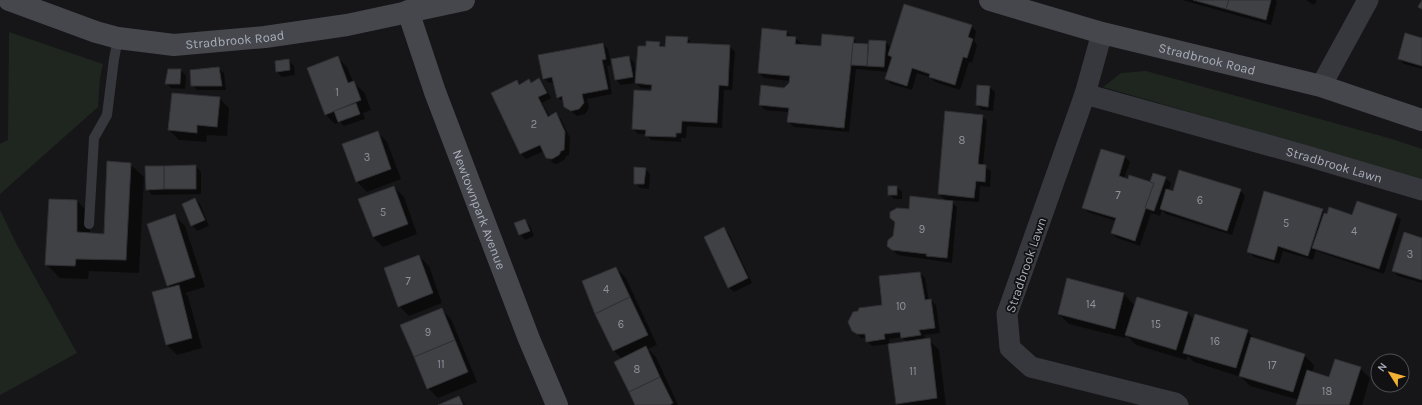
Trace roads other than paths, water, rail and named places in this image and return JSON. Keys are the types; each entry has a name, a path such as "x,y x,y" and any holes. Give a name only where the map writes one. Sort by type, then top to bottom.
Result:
{"main road":[{"name":"Stradbrook Road","path":"9,0 80,28 118,38 174,45 265,36 346,25 464,0"},
{"name":"Stradbrook Road","path":"990,0 1102,33 1320,86 1422,120"},
{"name":"Newtownpark Avenue","path":"408,11 438,99 529,339 557,405"}],"street":[{"path":"1320,86 1368,0"},
{"name":"Stradbrook Lawn","path":"1102,33 1085,94 1008,314 1010,348 1031,367 1117,397 1175,403 1178,405"},
{"name":"Stradbrook Lawn","path":"1085,94 1422,190"}],"lane":[{"path":"89,224 94,138 107,116 118,38"}]}
